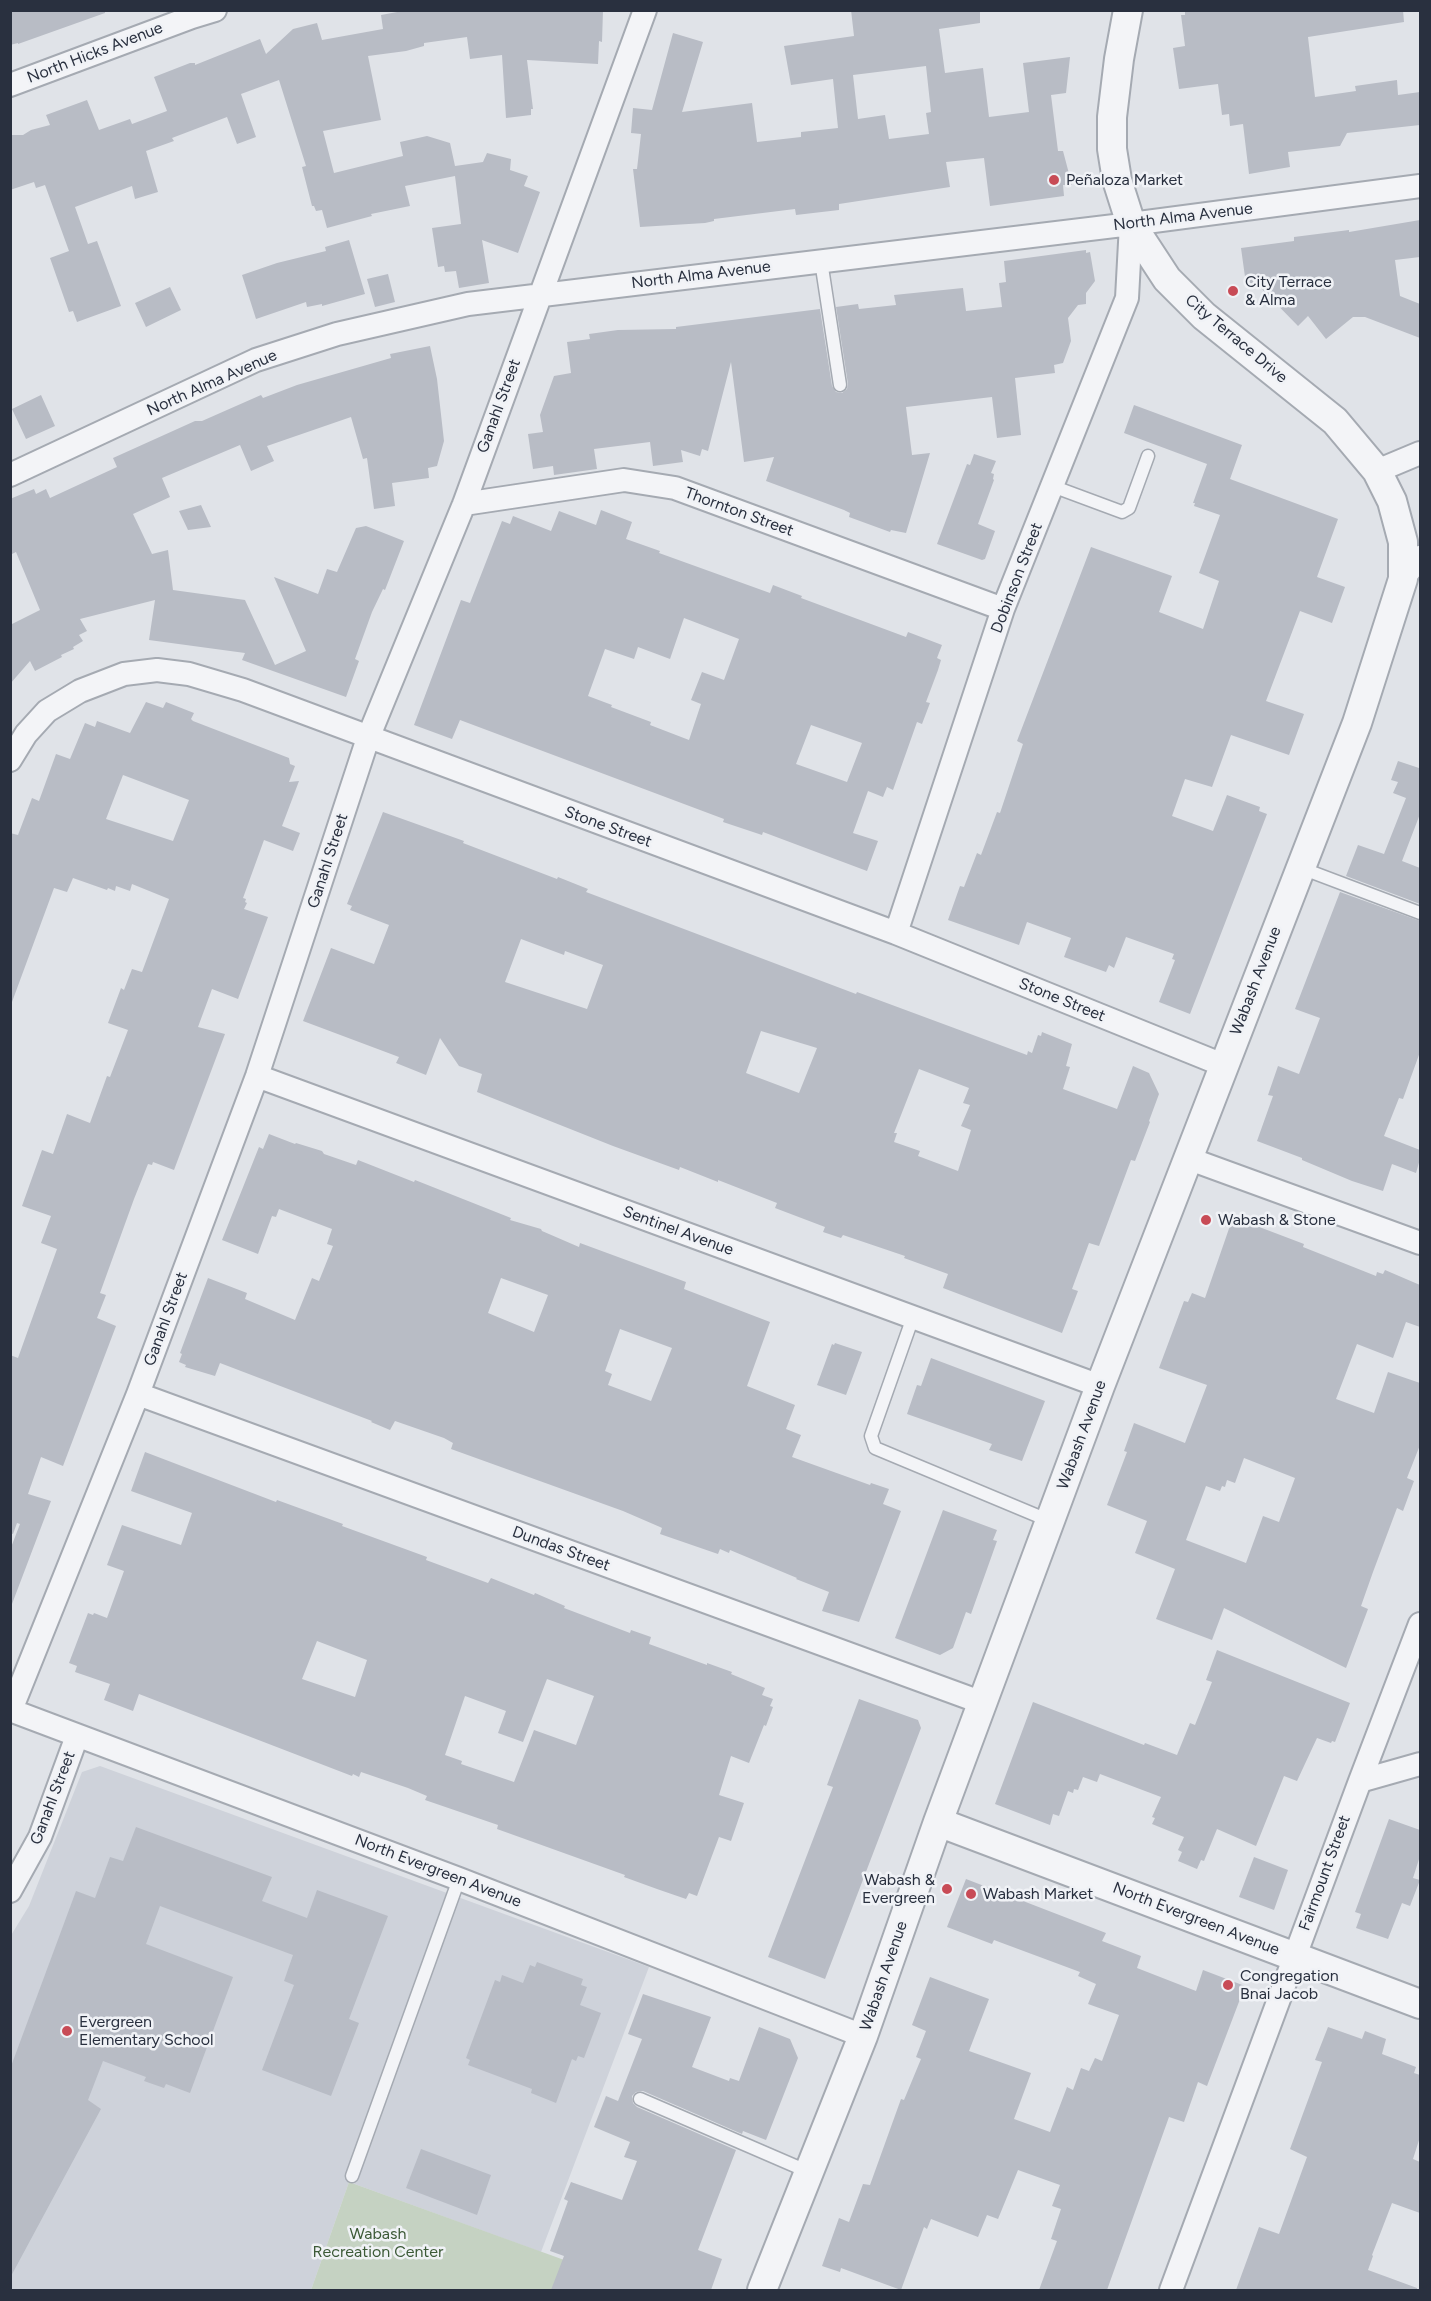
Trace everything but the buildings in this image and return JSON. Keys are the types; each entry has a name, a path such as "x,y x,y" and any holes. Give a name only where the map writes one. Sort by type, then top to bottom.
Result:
{"street":[{"name":"North Hicks Avenue","path":"10,85 215,10"},
{"name":"Ganahl Street","path":"11,1710 138,1394 257,1076 368,738 464,504 645,10"},
{"name":"City Terrace Drive","path":"1128,10 1119,58 1112,117 1112,149 1117,180 1131,224 1167,279 1204,316 1335,421 1377,471"},
{"name":"North Alma Avenue","path":"10,475 256,360 348,331 468,304 1131,224 1420,186"},
{"name":"Dobinson Street","path":"896,933 1003,609 1127,298 1131,224"},
{"path":"1377,471 1420,453"},
{"name":"Wabash Avenue","path":"762,2290 863,2036 938,1822 1100,1386 1358,723 1403,579 1403,542 1392,501 1377,471"},
{"name":"Thornton Street","path":"464,504 624,480 675,488 1003,609"},
{"name":"Wabash Avenue","path":"1403,579 1420,557"},
{"name":"Stone Street","path":"10,760 26,734 47,711 80,691 124,675 157,670 189,674 243,690 896,933 1223,1065"},
{"name":"Sentinel Avenue","path":"257,1076 1100,1386"},
{"path":"1187,1158 1420,1243"},
{"name":"Dundas Street","path":"138,1394 983,1703"},
{"name":"Fairmount Street","path":"1171,2290 1420,1624"},
{"name":"North Evergreen Avenue","path":"11,1710 459,1879 863,2036"},
{"name":"Ganahl Street","path":"10,1891 40,1837 77,1736"},
{"path":"1360,1781 1420,1764"},
{"name":"North Evergreen Avenue","path":"938,1822 1420,2004"}],"lane":[{"path":"821,261 840,385"},
{"path":"1052,486 1122,512 1129,508 1148,456"},
{"path":"1300,868 1420,914"},
{"path":"913,1317 871,1436 875,1448 1050,1521"},
{"path":"352,2176 459,1879"},
{"path":"640,2099 809,2172"}],"shaded area":[{"path":"100,1766 649,1967 541,2252 349,2182 311,2290 11,2290 10,1937 29,1906 82,1772"}],"green space":[{"name":"Wabash Recreation Center","path":"349,2182 647,2290 311,2290"}],"place":[{"name":"Peñaloza Market","path":"1054,180"},
{"name":"City Terrace & Alma","path":"1233,291"},
{"name":"Wabash & Stone","path":"1206,1220"},
{"name":"Wabash & Evergreen","path":"947,1889"},
{"name":"Wabash Market","path":"971,1894"},
{"name":"Congregation Bnai Jacob","path":"1228,1985"},
{"name":"Evergreen Elementary School","path":"67,2031"}]}
